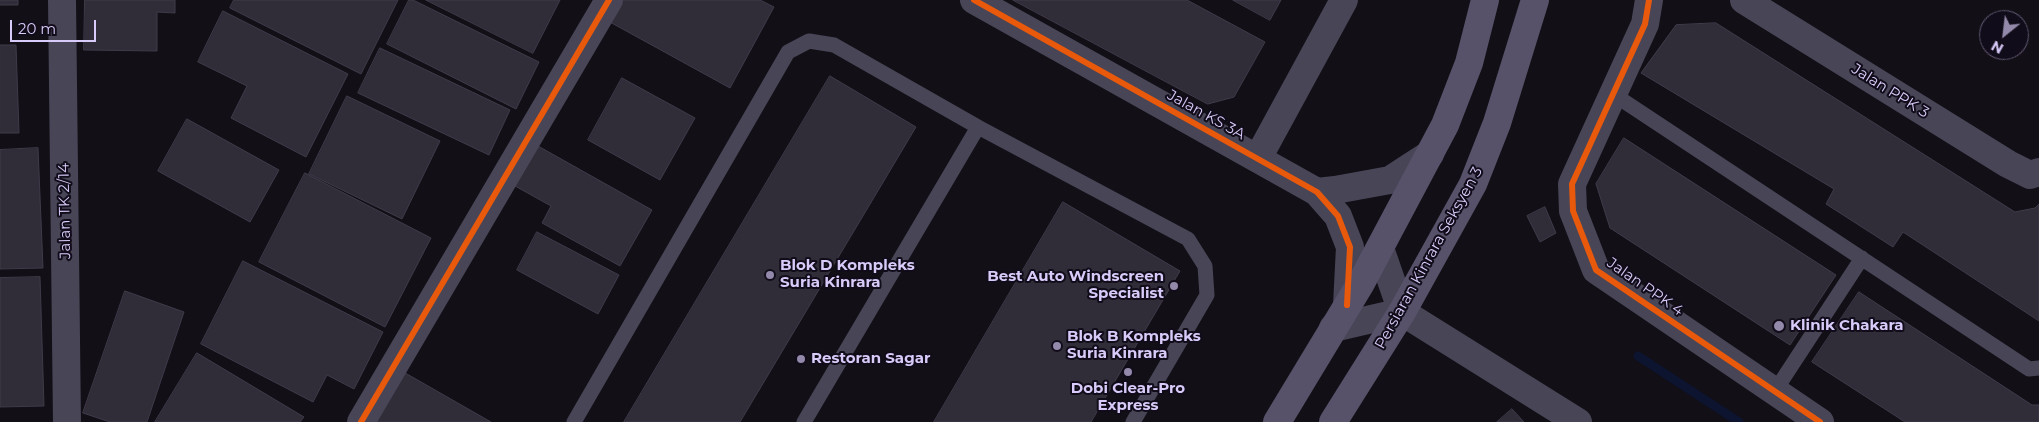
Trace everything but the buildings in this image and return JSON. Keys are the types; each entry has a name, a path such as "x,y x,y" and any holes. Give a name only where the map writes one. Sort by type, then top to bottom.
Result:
{"main road":[{"path":"1277,422 1380,248 1445,125 1470,63 1485,0"},
{"name":"Persiaran Kinrara Seksyen 3","path":"1333,422 1402,312 1473,184 1497,123 1536,0"}],"street":[{"name":"Jalan TK 2/14","path":"62,0 67,422"},
{"path":"361,422 609,0"},
{"name":"Jalan KS 3A","path":"974,0 1316,192 1338,216 1350,247 1347,305"},
{"path":"1258,158 1344,0"},
{"name":"Jalan PPK 4","path":"1649,0 1645,24 1572,184 1573,210 1596,270 1820,422"},
{"name":"Jalan PPK 3","path":"1744,0 2008,164 2030,175 2039,172"},
{"path":"1316,192 1390,180 1430,154"},
{"path":"1380,248 1402,312 1578,422"},
{"path":"1333,328 1402,312"}],"lane":[{"path":"574,422 788,52 809,41 834,45 978,127 1188,240 1205,266 1208,295 1133,422"},
{"path":"1613,94 2029,369 2039,368"},
{"path":"804,422 978,127"},
{"path":"1775,392 1862,258"}],"waterway":[{"path":"1638,356 1739,422"}],"cycle path":[{"path":"361,422 609,0"},
{"path":"974,0 1317,192 1338,216 1350,247 1347,305"},
{"path":"1649,0 1645,24 1572,184 1573,211 1596,270 1820,422"}],"place":[{"name":"Blok D Kompleks Suria Kinrara","path":"770,275"},
{"name":"Best Auto Windscreen Specialist","path":"1174,286"},
{"name":"Klinik Chakara","path":"1779,326"},
{"name":"Blok B Kompleks Suria Kinrara","path":"1057,346"},
{"name":"Restoran Sagar","path":"801,359"},
{"name":"Dobi Clear-Pro Express","path":"1128,372"}]}
